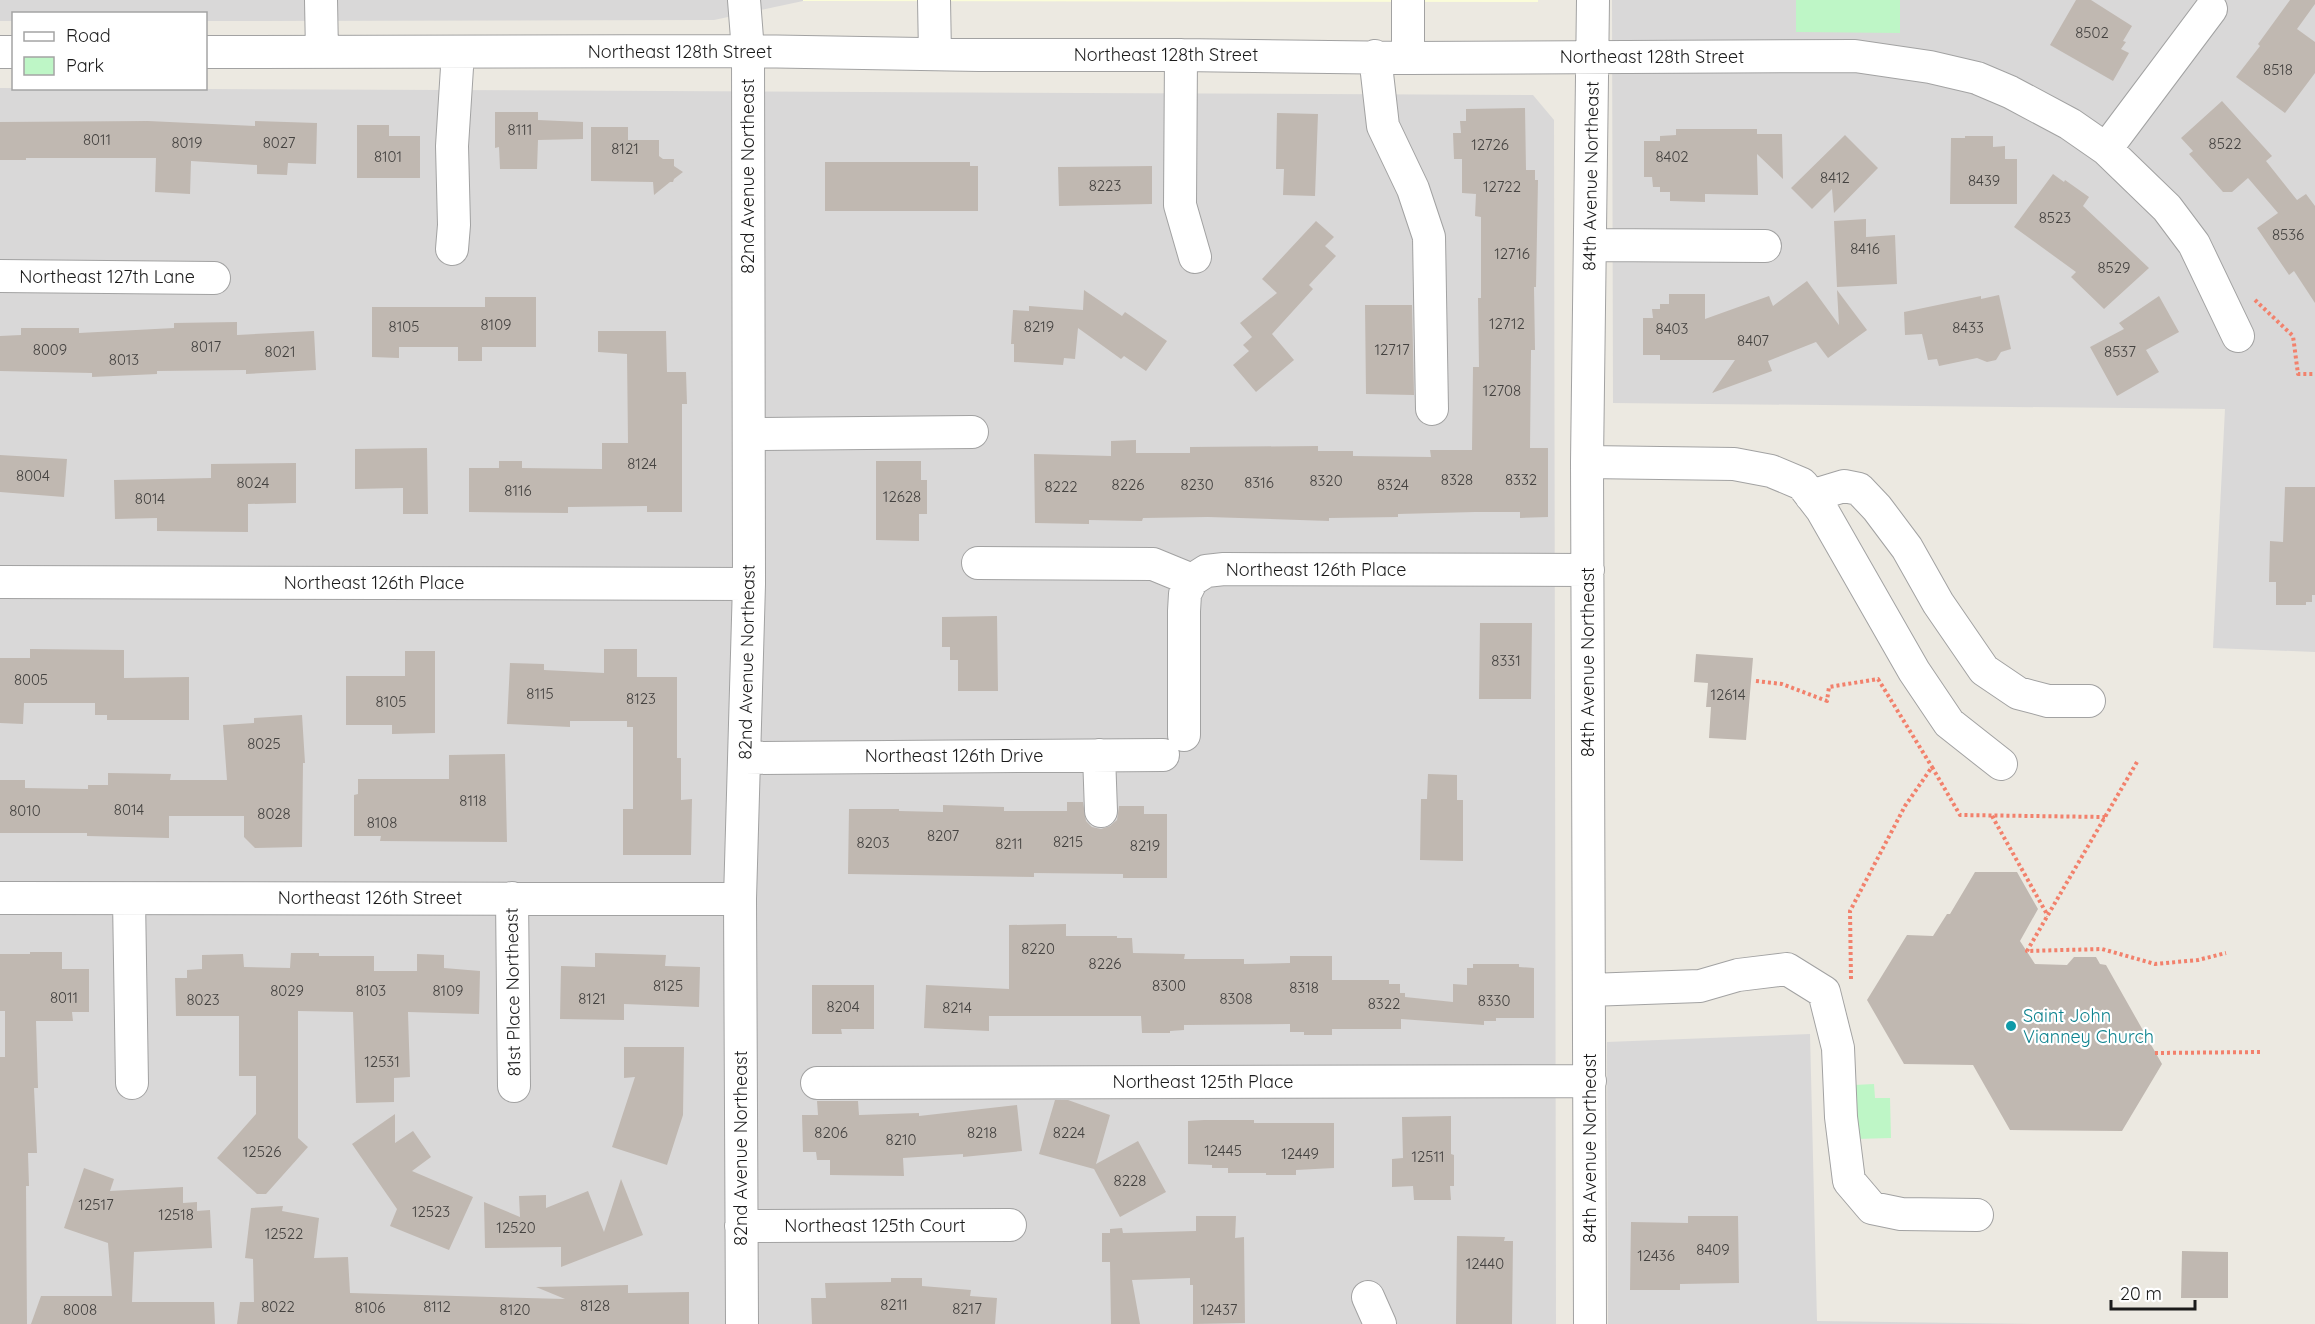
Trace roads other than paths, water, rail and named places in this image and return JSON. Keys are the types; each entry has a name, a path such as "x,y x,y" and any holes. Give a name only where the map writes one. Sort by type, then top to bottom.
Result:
{"street":[{"path":"321,0 322,52"},
{"name":"82nd Avenue Northeast","path":"741,1324 740,899 749,584 748,51 744,0"},
{"path":"934,0 935,54"},
{"path":"1408,0 1408,58"},
{"name":"84th Avenue Northeast","path":"1590,1324 1587,462 1593,0"},
{"path":"2106,149 2211,9"},
{"name":"Northeast 128th Street","path":"207,52 748,51 1408,58 1855,56 1930,67 1977,78 2010,92 2070,124 2106,149 2167,208 2194,244 2238,336"},
{"path":"452,249 454,225 452,146 458,52"},
{"path":"1180,55 1180,205 1195,257"},
{"path":"1375,56 1383,126 1413,189 1429,237 1432,410"},
{"path":"1590,245 1765,246"},
{"name":"Northeast 127th Lane","path":"0,276 214,278"},
{"path":"749,434 972,432"},
{"path":"1587,462 1734,464 1771,471 1802,484 1822,510 1914,670 1949,723 2001,764"},
{"path":"1811,496 1844,486 1859,489 1877,508 1907,548 1938,603 1984,670 2018,693 2048,701 2089,701"},
{"path":"978,563 1153,564 1192,580"},
{"name":"Northeast 126th Place","path":"1192,580 1206,571 1224,569 1588,570"},
{"name":"Northeast 126th Drive","path":"745,758 1099,755 1173,745 1185,594 1192,580"},
{"name":"Northeast 126th Place","path":"0,582 749,584"},
{"path":"1099,755 1101,810"},
{"name":"Northeast 126th Street","path":"0,898 740,899"},
{"name":"81st Place Northeast","path":"512,898 514,1086"},
{"path":"129,899 132,1083"},
{"path":"1589,990 1700,986 1738,975 1787,969 1824,992 1838,1048 1841,1117 1849,1181 1872,1208 1901,1214 1977,1215"},
{"name":"Northeast 125th Place","path":"817,1083 1590,1081"},
{"name":"Northeast 125th Court","path":"741,1226 1010,1225"}],"place":[{"name":"Saint John Vianney Church","path":"2011,1026"}]}
